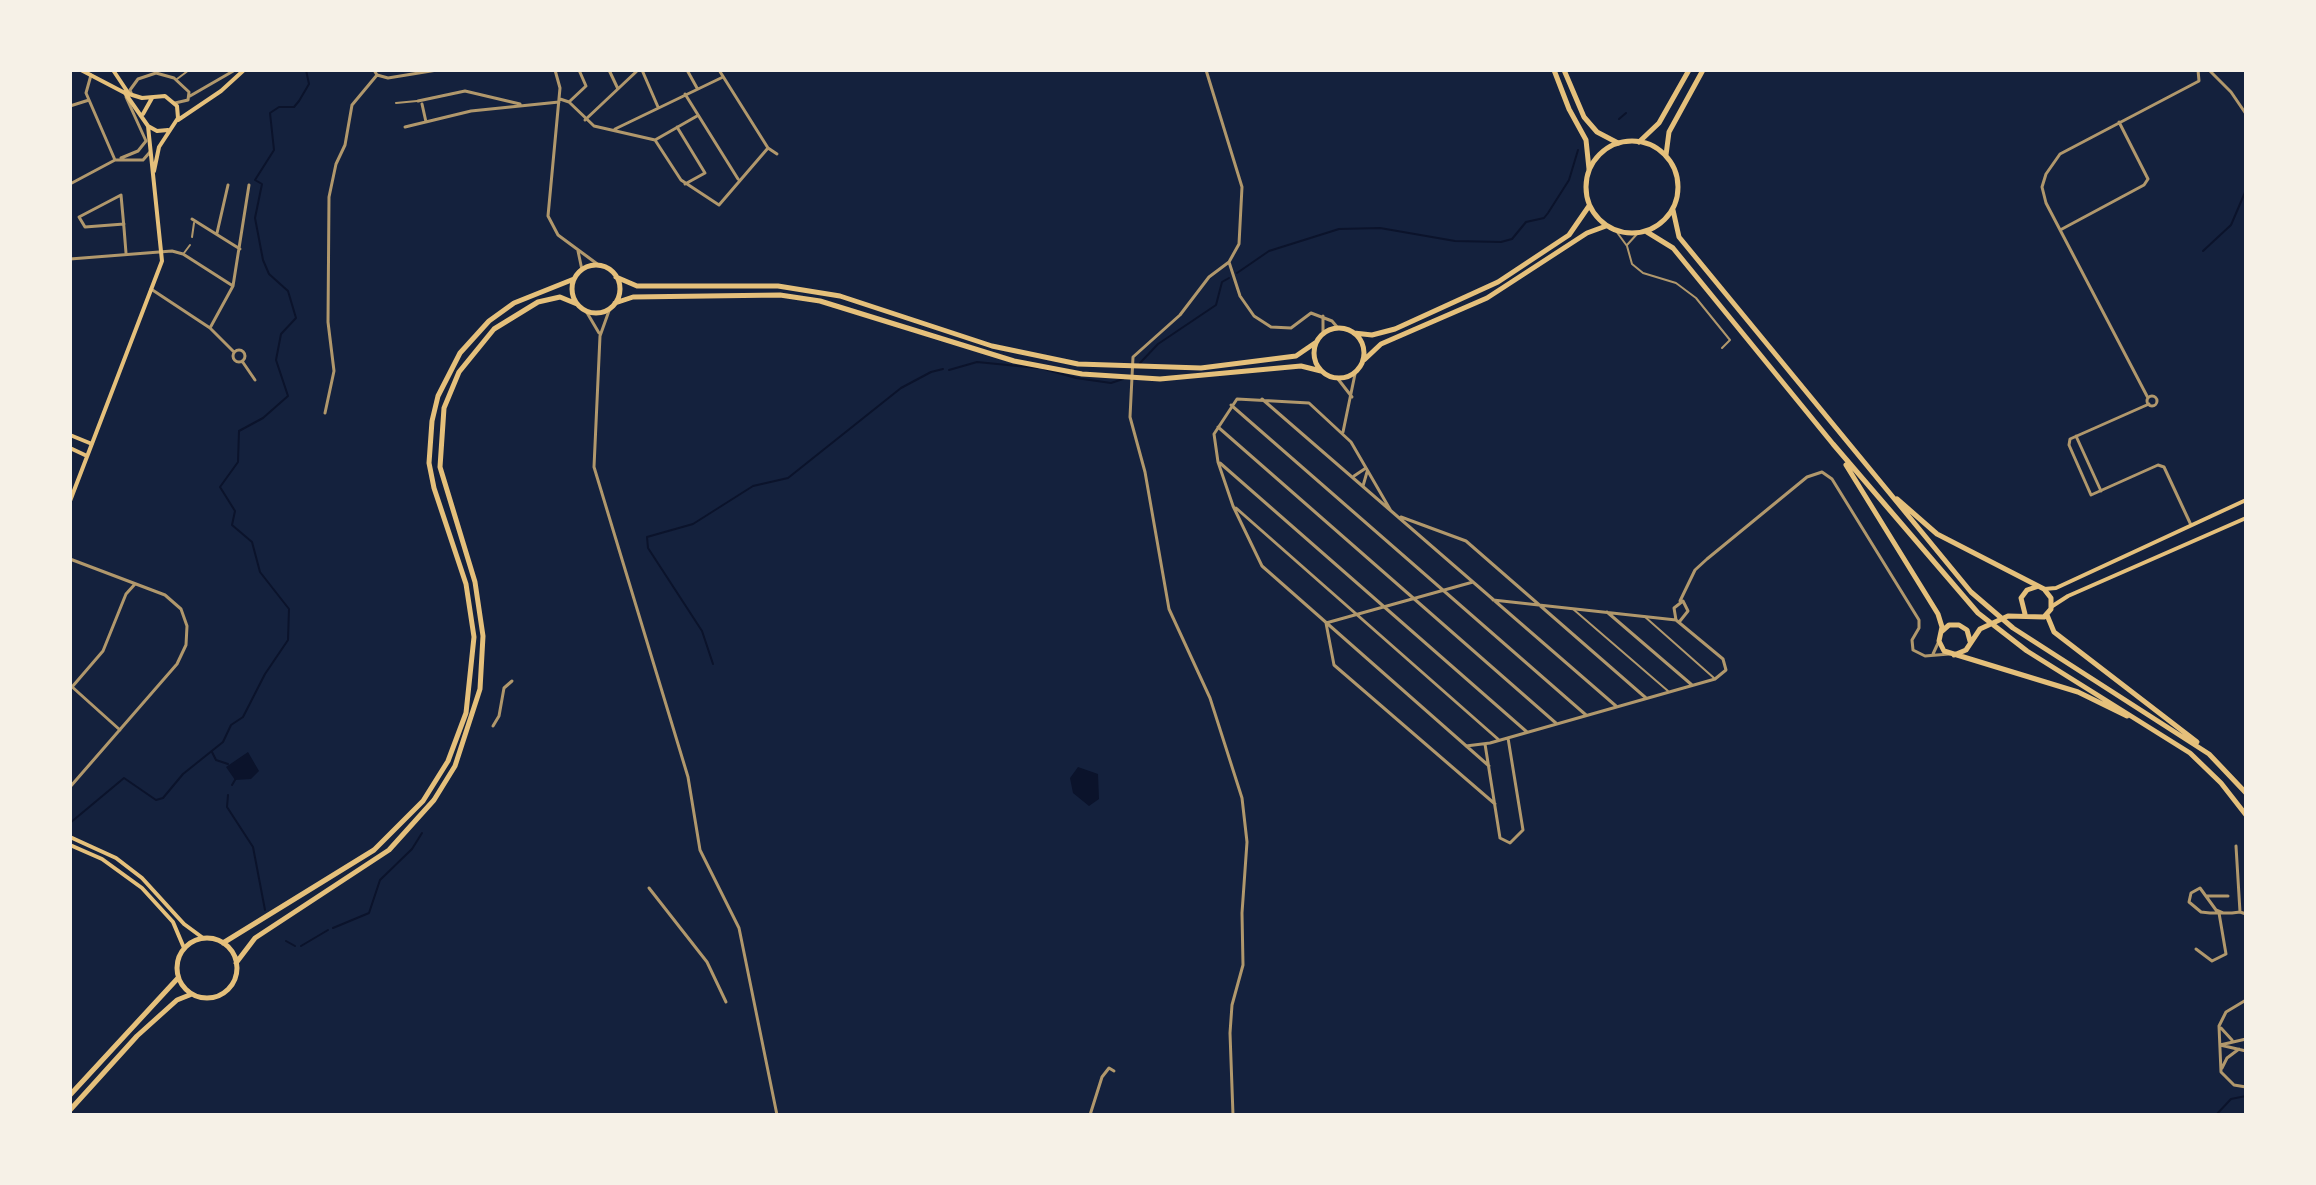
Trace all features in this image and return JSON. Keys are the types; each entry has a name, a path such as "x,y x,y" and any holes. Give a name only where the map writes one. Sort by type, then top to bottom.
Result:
{"main road":[{"path":"81,70 132,95 165,96 176,105 190,109"},
{"path":"70,501 162,261 148,126 113,70"},
{"path":"154,172 159,147 168,130 190,109 221,91 244,70"},
{"path":"1554,70 1586,140 1589,169 1586,183 1590,205 1607,226 1616,231 1647,232 1660,225 1673,210"},
{"path":"1564,70 1584,117 1597,132 1618,143"},
{"path":"1639,142 1659,123 1689,70"},
{"path":"1703,70 1669,132 1666,156 1678,186 1672,219 1679,237 1988,608 2013,628 2209,754"},
{"path":"143,116 144,107 152,98"},
{"path":"176,105 176,121"},
{"path":"148,126 157,131 168,130"},
{"path":"1589,169 1603,151 1618,143 1639,142 1666,156"},
{"path":"223,943 374,850 423,801 448,761 466,713 474,637 466,584 434,488 429,463 432,421 438,396 460,353 489,321 514,303 574,279 582,270 600,266 616,277 646,287 778,286 840,296 992,346 1078,364 1201,368 1288,357 1315,343 1323,333 1338,328 1372,335 1395,329 1498,282 1569,235 1590,205"},
{"path":"203,938 184,948 177,962 178,978 192,994 206,998 221,994 235,978 236,963 255,938 389,850 434,800 455,766 474,715 483,663 483,636 475,582 440,467 444,408 464,364 494,329 518,313 554,298 598,313 633,297 780,295 820,301 1014,361 1082,374 1160,379 1290,366 1321,371 1338,379 1355,374 1381,344 1487,298 1530,273 1587,233 1607,226"},
{"path":"1647,232 1667,242 1682,257 1833,444 1978,613 2002,633 2172,741 2221,783 2246,815"},
{"path":"612,306 619,291 616,277"},
{"path":"574,279 572,292 577,304"},
{"path":"1354,333 1363,345 1364,360"},
{"path":"1315,343 1314,358 1321,371"},
{"path":"70,435 92,444"},
{"path":"1833,444 1938,614 1939,641 1950,654 2078,692 2172,741"},
{"path":"70,448 87,456"},
{"path":"1885,487 1937,534 2039,588 2051,598 2047,615 2036,619 2026,615 2008,616 1980,629 1964,652 1950,654"},
{"path":"2008,616 2025,592 2056,588 2246,500"},
{"path":"2051,607 2068,596 2246,518"},
{"path":"2020,602 2026,615"},
{"path":"2047,615 2054,632 2190,735 2246,793"},
{"path":"1941,633 1949,625 1980,629"},
{"path":"1961,625 1969,633 1969,644"},
{"path":"70,837 130,868 203,938 223,943 236,963"},
{"path":"70,845 121,871 168,916 184,948"},
{"path":"70,1095 162,1000 178,978"},
{"path":"70,1110 145,1028 177,1000 192,994"}],"street":[{"path":"168,76 169,70"},
{"path":"176,80 189,70"},
{"path":"176,105 235,70"},
{"path":"374,70 377,75 388,78 437,70"},
{"path":"555,70 559,100 548,204 552,226 600,266"},
{"path":"569,102 586,86 579,70"},
{"path":"609,70 618,89"},
{"path":"585,120 640,70 658,107"},
{"path":"687,70 697,89"},
{"path":"719,70 768,148 777,154"},
{"path":"1206,70 1242,187 1239,244 1229,262 1209,277 1180,315 1133,357 1129,388 1132,430 1145,472 1169,609 1210,698 1244,810 1247,842 1242,913 1243,965 1232,1005 1230,1033 1233,1115"},
{"path":"2191,525 2164,467 2158,465 2091,495 2069,445 2070,439 2157,403 2142,386 2043,196 2046,174 2051,164 2076,143 2199,81 2198,70"},
{"path":"2209,70 2231,92 2246,114"},
{"path":"132,95 130,90 138,79 156,72 176,80 190,96"},
{"path":"91,75 85,85 89,100 116,159"},
{"path":"325,413 334,371 328,322 329,197 336,164 345,145 352,105 377,75"},
{"path":"614,129 723,77"},
{"path":"70,184 116,159 138,151 146,139 124,90"},
{"path":"396,103 420,102 465,91 523,106"},
{"path":"685,94 739,181"},
{"path":"70,106 89,100"},
{"path":"405,127 471,111 559,100 569,102 594,126 655,140 685,184 719,205 768,148"},
{"path":"420,102 426,122"},
{"path":"655,140 698,115"},
{"path":"2060,229 2144,185 2148,179 2119,122"},
{"path":"677,127 705,173 685,184"},
{"path":"116,159 143,160 150,152"},
{"path":"217,233 228,185"},
{"path":"210,328 233,286 249,185"},
{"path":"124,224 85,227 79,217 121,195 124,224 126,253"},
{"path":"192,237 193,219 240,249"},
{"path":"1616,231 1627,246 1632,264 1643,273 1676,283 1696,298 1730,340 1722,348"},
{"path":"1627,246 1637,234"},
{"path":"183,254 190,245"},
{"path":"576,248 581,256 582,270"},
{"path":"71,258 161,250 183,254 233,286"},
{"path":"1229,262 1240,296 1254,316 1271,327 1291,328 1311,313 1323,316 1338,328"},
{"path":"151,289 210,328 234,352 235,360 242,361"},
{"path":"612,306 600,336 594,467 688,777 700,850 739,928 777,1115"},
{"path":"586,311 600,336"},
{"path":"1323,316 1323,333"},
{"path":"234,352 244,352 242,361 255,380"},
{"path":"1343,432 1355,374"},
{"path":"1338,379 1352,397"},
{"path":"2149,404 2150,397"},
{"path":"1391,511 1343,432 1309,403 1237,399 1213,438 1233,506 1262,566 1489,766"},
{"path":"1262,399 1616,706"},
{"path":"1276,411 1281,400"},
{"path":"1231,405 1586,715"},
{"path":"1218,427 1557,724"},
{"path":"2076,436 2101,491"},
{"path":"1218,462 1527,732"},
{"path":"1351,476 1360,475 1366,468"},
{"path":"1363,486 1366,468"},
{"path":"1665,617 1673,613 1687,591 1695,570 1807,477 1822,472 1832,479 1919,620 1919,628 1912,640 1913,650 1925,656 1950,654"},
{"path":"1225,484 1235,476"},
{"path":"1368,491 1377,485"},
{"path":"1233,506 1499,740"},
{"path":"1397,515 1466,541 1646,698"},
{"path":"1418,534 1423,525"},
{"path":"1248,536 1251,529 1258,528"},
{"path":"70,559 165,595 181,609 187,626 186,645 177,664 70,787"},
{"path":"1326,623 1473,582"},
{"path":"120,730 71,686 103,651 126,594 135,584"},
{"path":"1687,591 1687,628"},
{"path":"1493,600 1678,620 1685,618"},
{"path":"1680,601 1687,604"},
{"path":"1507,612 1513,602"},
{"path":"1554,619 1558,607"},
{"path":"1572,608 1668,691"},
{"path":"1607,612 1692,685"},
{"path":"1466,746 1487,744 1723,676 1726,663 1673,613"},
{"path":"1643,616 1715,679"},
{"path":"1326,623 1334,665 1495,804"},
{"path":"1933,654 1939,641"},
{"path":"493,726 499,716 504,688 512,681"},
{"path":"1602,695 1606,709"},
{"path":"1548,716 1548,726"},
{"path":"1492,733 1487,744 1500,838 1510,843 1523,830 1508,738"},
{"path":"2236,846 2240,912"},
{"path":"649,888 707,962 726,1002"},
{"path":"2221,913 2200,888 2194,890 2189,902 2201,912 2221,913 2240,912 2246,914"},
{"path":"2206,896 2228,896"},
{"path":"2196,949 2212,961 2226,954 2221,913"},
{"path":"2246,1000 2226,1012 2219,1026 2221,1072 2227,1081 2246,1087"},
{"path":"2219,1026 2232,1040"},
{"path":"2220,1045 2246,1039"},
{"path":"2220,1045 2246,1051"},
{"path":"2221,1072 2227,1058 2239,1049"},
{"path":"1090,1115 1102,1077 1109,1068 1114,1071"}],"water":[{"path":"248,752 259,771 251,779 235,780 226,767"},
{"path":"1078,767 1098,774 1099,799 1089,806 1073,793 1070,778"}],"waterway":[{"path":"70,823 124,778 156,800 163,798 183,774 223,742 231,725 243,717 265,674 288,640 289,609 260,572 252,542 232,525 235,511 220,487 238,462 239,431 263,418 288,396 276,360 281,334 296,318 288,291 269,274 263,260 255,218 262,184 255,180 274,150 270,113 279,107 294,107 309,84 306,70"},
{"path":"1619,119 1626,113"},
{"path":"1237,273 1269,251 1339,229 1380,228 1455,241 1501,242 1512,239 1526,222 1544,218 1548,213 1569,180 1578,150"},
{"path":"2203,251 2231,225 2246,190"},
{"path":"1140,363 1158,344 1216,305 1222,282 1229,278"},
{"path":"949,370 977,362 1038,368"},
{"path":"713,664 702,631 648,548 647,537 693,524 753,486 788,478 901,388 943,369"},
{"path":"1044,369 1111,383 1123,379"},
{"path":"212,752 216,760 228,764"},
{"path":"232,785 235,780"},
{"path":"228,795 227,807 253,847 265,910"},
{"path":"333,928 369,913 380,880 412,849 422,833"},
{"path":"301,946 328,930"},
{"path":"286,941 295,946"},
{"path":"2216,1115 2231,1099 2246,1096"}]}
